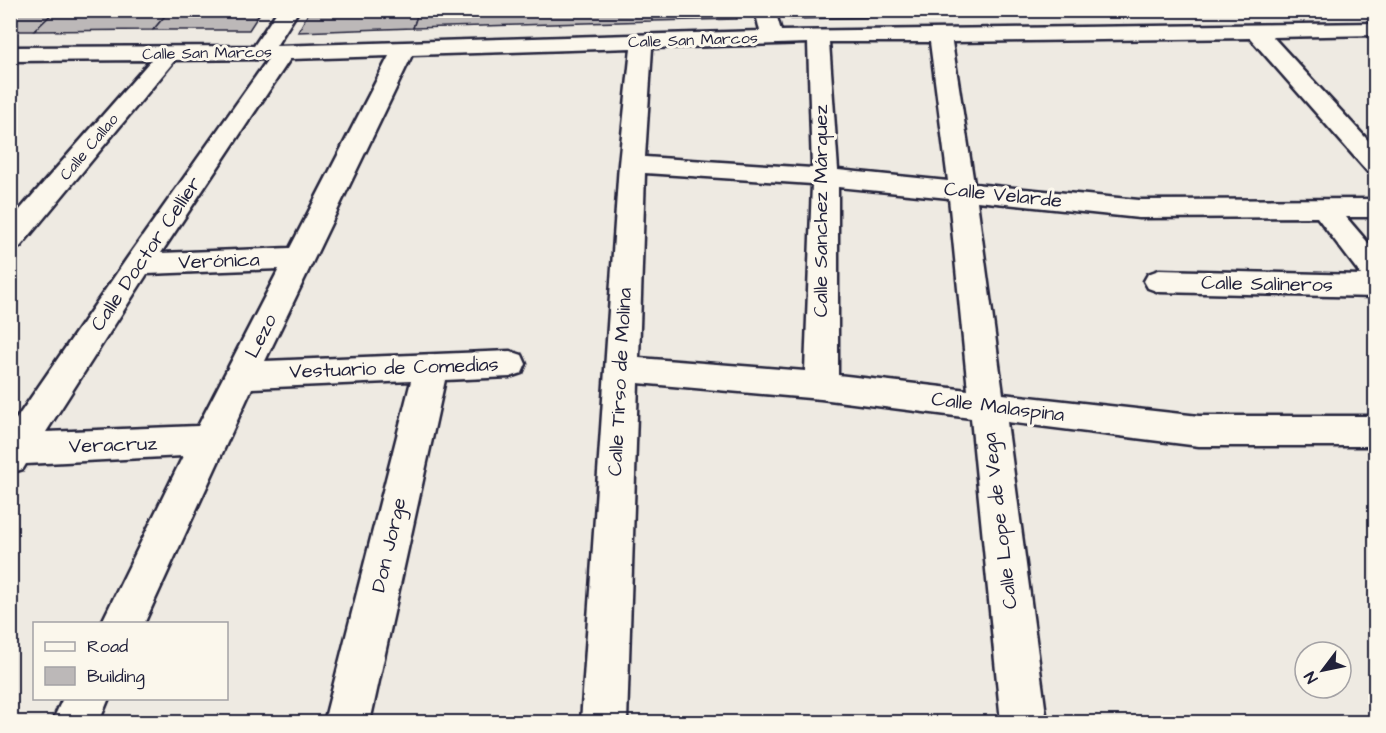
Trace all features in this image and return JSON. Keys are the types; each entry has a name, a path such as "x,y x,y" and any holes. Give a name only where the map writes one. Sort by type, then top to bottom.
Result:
{"street":[{"name":"Calle Doctor Cellier","path":"13,453 138,264 273,53 289,10"},
{"path":"765,10 771,38"},
{"path":"1289,10 1308,29"},
{"path":"1021,12 1036,35"},
{"name":"Calle San Marcos","path":"11,55 403,50 818,36 1376,29"},
{"path":"1256,31 1376,165"},
{"name":"Calle Lope de Vega","path":"940,35 962,190 1024,723"},
{"name":"Calle Sanchez Márquez","path":"818,36 825,177 821,386"},
{"name":"Calle Tirso de Molina","path":"604,723 632,164 642,42"},
{"name":"Lezo","path":"123,622 209,440 403,50"},
{"name":"Calle Callao","path":"10,240 168,54"},
{"name":"Calle Velarde","path":"632,164 825,177 1139,209 1376,208"},
{"path":"1324,208 1376,273"},
{"name":"Verónica","path":"138,264 300,258"},
{"name":"Calle Salineros","path":"1159,281 1376,286"},
{"name":"Vestuario de Comedias","path":"242,375 510,364"},
{"name":"Don Jorge","path":"347,723 431,367"},
{"name":"Calle Malaspina","path":"621,369 821,386 1199,431 1376,431"},
{"name":"Veracruz","path":"13,453 209,440"},
{"path":"75,723 86,700"}],"building":[{"path":"10,10 56,10 34,31 10,31"},
{"path":"56,10 170,10 153,30 34,31"},
{"path":"170,10 262,10 249,30 153,30"},
{"path":"310,10 419,10 413,28 298,32"},
{"path":"419,10 651,10 652,21 413,28"},
{"path":"651,10 735,10 737,19 652,21"},
{"path":"788,10 883,10 886,17 791,19"}]}
